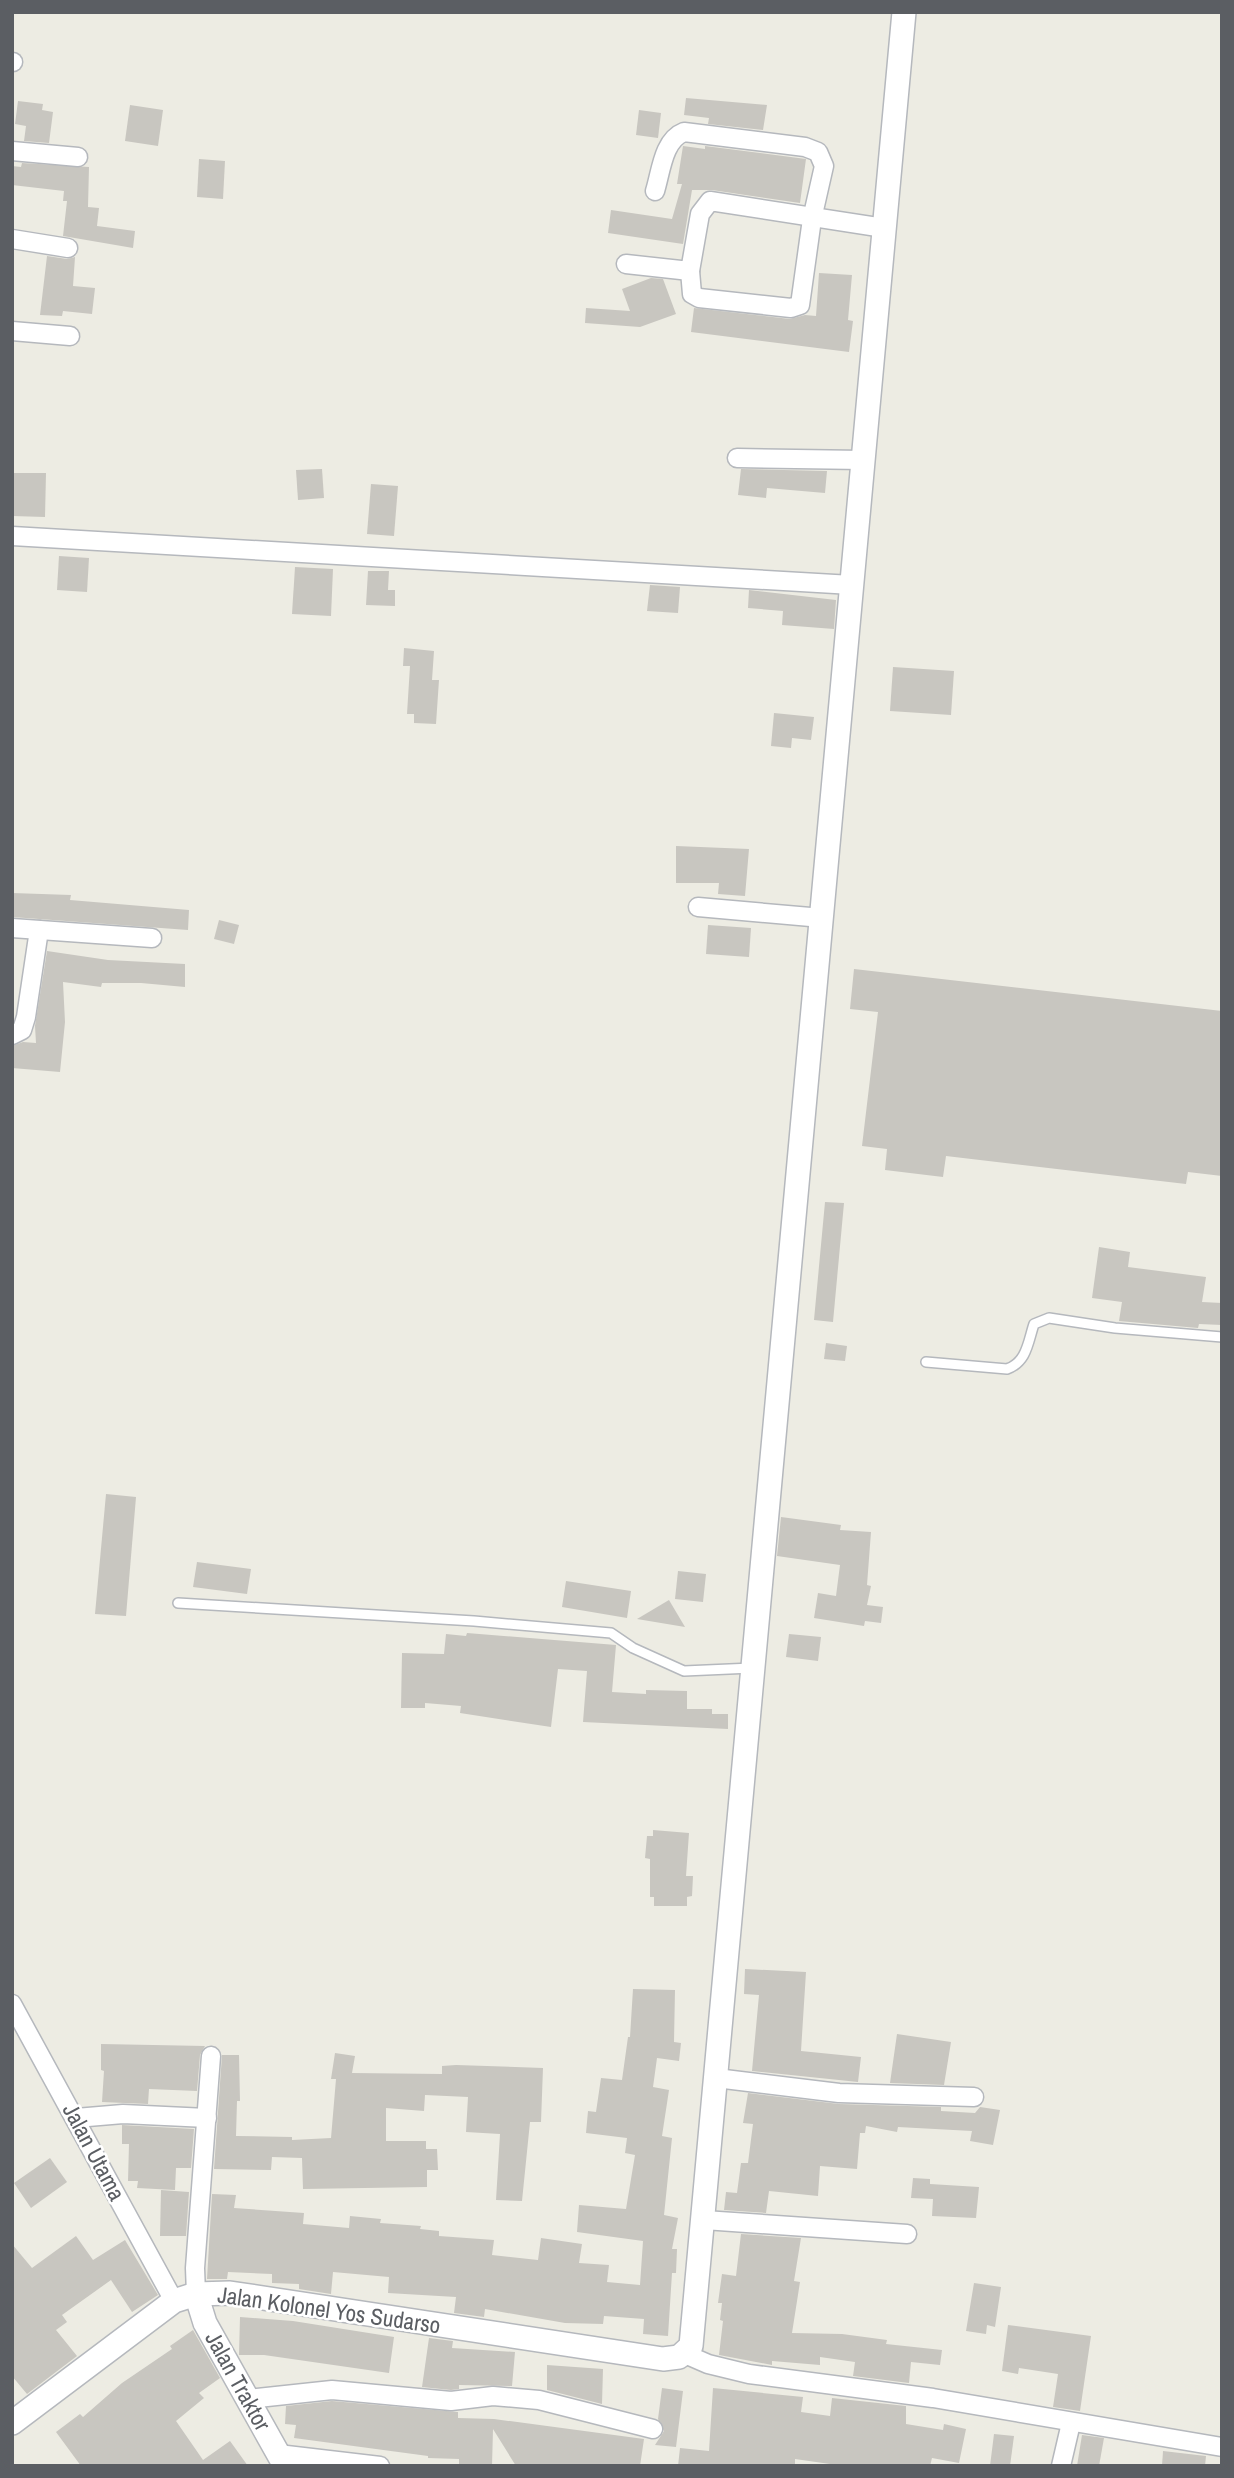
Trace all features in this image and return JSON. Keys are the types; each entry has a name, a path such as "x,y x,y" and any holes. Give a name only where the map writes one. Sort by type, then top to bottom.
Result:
{"street":[{"path":"904,12 693,2339 685,2354 708,2364 749,2374 933,2398 1222,2447"},
{"path":"655,191 669,145 675,135 684,132 805,147 818,152 824,166 812,219 800,305 791,308 699,298 692,294 690,271 700,214 710,201 812,219 884,228"},
{"path":"12,151 78,157"},
{"path":"12,239 68,248"},
{"path":"626,264 690,271"},
{"path":"12,331 70,336"},
{"path":"737,458 863,460"},
{"path":"12,536 852,585"},
{"path":"698,907 822,918"},
{"path":"12,928 152,939"},
{"path":"12,1035 22,1030 26,1017 39,930"},
{"name":"Jalan Utama","path":"12,2004 174,2301"},
{"path":"196,2294 195,2268 211,2056"},
{"path":"716,2078 839,2093 974,2098"},
{"path":"76,2118 123,2114 206,2118"},
{"path":"704,2220 907,2234"},
{"name":"Jalan Kolonel Yos Sudarso","path":"12,2423 174,2301 196,2294 230,2293 663,2359 685,2354"},
{"name":"Jalan Traktor","path":"196,2294 205,2323 282,2460"},
{"path":"248,2399 331,2390 451,2401 493,2396 539,2400 653,2429"},
{"path":"1061,2466 1071,2423"},
{"path":"282,2460 380,2466"}],"lane":[{"path":"926,1362 1007,1369 1023,1360 1034,1324 1049,1318 1115,1328 1222,1337"},
{"path":"178,1603 474,1621 611,1633 633,1648 684,1671 754,1668"}],"building":[{"path":"686,98 767,105 763,130 708,124 709,118 684,115"},
{"path":"18,101 43,104 42,110 53,112 49,143 24,141 26,126 15,124"},
{"path":"130,105 163,110 158,146 125,141"},
{"path":"639,110 661,113 658,138 636,135"},
{"path":"683,146 705,149 705,146 806,159 800,203 712,190 692,190 683,244 608,233 611,210 672,219 682,184 677,184"},
{"path":"199,159 225,161 223,199 197,197"},
{"path":"22,163 89,167 88,207 99,208 97,226 135,231 133,248 63,236 67,201 63,201 64,191 12,185 12,166 21,167"},
{"path":"47,256 67,259 75,257 73,286 95,288 92,314 63,311 62,316 40,315"},
{"path":"819,273 852,275 848,320 853,321 849,352 691,332 694,308 790,319 805,315 816,316"},
{"path":"651,278 663,279 676,314 640,327 585,323 586,308 630,311 622,289"},
{"path":"322,469 324,498 298,500 296,470"},
{"path":"741,469 827,471 825,493 767,488 766,498 738,495"},
{"path":"12,473 46,473 45,517 12,516"},
{"path":"371,484 398,486 394,536 367,534"},
{"path":"59,556 89,558 87,592 57,590"},
{"path":"295,567 333,569 331,616 292,614"},
{"path":"368,571 389,571 388,590 395,590 395,606 366,605"},
{"path":"650,585 680,587 678,613 647,611"},
{"path":"749,590 836,600 834,629 782,625 783,611 748,608"},
{"path":"404,648 434,651 432,680 439,680 436,724 414,723 414,714 407,714 410,666 403,666"},
{"path":"893,667 954,671 951,715 890,711"},
{"path":"774,713 814,717 811,740 792,738 791,748 771,746"},
{"path":"676,846 749,849 745,896 718,894 719,883 676,883"},
{"path":"12,893 71,895 70,900 189,910 188,930 12,917"},
{"path":"219,920 239,925 234,944 214,939"},
{"path":"708,925 751,928 749,957 706,954"},
{"path":"47,951 108,960 185,964 185,987 102,983 101,987 63,982 65,1022 60,1072 12,1068 12,1046 23,1042 36,1043 35,1026"},
{"path":"854,969 1222,1011 1222,1176 1188,1172 1186,1184 946,1156 943,1177 885,1170 887,1149 862,1146 878,1012 850,1009"},
{"path":"825,1202 844,1203 833,1322 814,1320"},
{"path":"1099,1247 1130,1252 1128,1267 1206,1277 1202,1302 1222,1303 1222,1325 1199,1324 1198,1328 1119,1321 1122,1302 1092,1298"},
{"path":"826,1343 847,1346 845,1361 824,1359"},
{"path":"106,1494 136,1497 126,1616 95,1614"},
{"path":"781,1517 841,1525 840,1530 871,1532 867,1585 871,1586 867,1605 883,1607 881,1623 865,1621 864,1626 814,1618 818,1593 836,1596 840,1565 777,1556"},
{"path":"197,1562 251,1569 247,1594 193,1587"},
{"path":"678,1571 706,1574 703,1602 675,1599"},
{"path":"566,1581 631,1591 627,1618 562,1607"},
{"path":"669,1600 685,1627 637,1619"},
{"path":"467,1633 616,1645 612,1692 646,1694 646,1690 687,1691 687,1709 712,1709 712,1714 728,1714 728,1729 583,1722 587,1671 558,1669 551,1727 460,1713 461,1706 425,1703 425,1708 401,1708 402,1653 444,1654 446,1634 466,1636"},
{"path":"789,1634 821,1637 818,1661 786,1657"},
{"path":"653,1830 689,1833 686,1876 693,1876 692,1896 687,1897 687,1906 654,1906 654,1897 650,1897 650,1859 645,1858 647,1836 653,1836"},
{"path":"745,1969 806,1972 801,2051 861,2057 858,2082 752,2071 759,1995 744,1994"},
{"path":"633,1989 675,1990 674,2042 681,2043 679,2061 657,2058 653,2087 669,2090 662,2136 672,2138 664,2215 678,2218 672,2249 677,2249 676,2273 672,2273 668,2336 643,2334 644,2319 604,2316 603,2324 565,2323 485,2309 484,2317 454,2313 456,2297 388,2293 389,2277 333,2272 331,2294 299,2289 299,2284 272,2283 272,2274 228,2272 227,2279 207,2279 212,2194 236,2195 234,2208 304,2213 303,2224 349,2228 350,2216 381,2219 380,2223 421,2226 420,2229 439,2231 439,2236 494,2240 492,2255 538,2260 541,2238 582,2244 579,2263 609,2265 607,2282 640,2285 643,2241 577,2232 579,2205 626,2209 635,2155 625,2153 627,2138 586,2133 588,2111 596,2112 601,2078 622,2080 630,2037"},
{"path":"897,2034 951,2042 944,2085 890,2083"},
{"path":"101,2044 205,2046 200,2055 197,2091 149,2089 148,2104 102,2102 104,2071 101,2070"},
{"path":"335,2053 355,2056 352,2073 442,2074 442,2066 456,2065 543,2068 541,2122 530,2122 522,2201 496,2200 500,2134 466,2132 468,2097 425,2095 424,2111 386,2108 386,2141 426,2141 426,2149 437,2149 438,2170 427,2170 427,2187 303,2189 302,2158 272,2157 271,2170 214,2169 222,2055 239,2055 240,2101 237,2101 236,2136 292,2137 292,2140 331,2138 336,2079 331,2079"},
{"path":"748,2093 839,2104 941,2107 941,2111 975,2113 980,2107 1000,2110 993,2145 970,2141 972,2131 898,2127 897,2132 866,2126 865,2133 860,2133 857,2169 820,2166 818,2196 769,2191 766,2213 724,2210 726,2192 737,2193 741,2163 748,2163 753,2124 743,2123"},
{"path":"122,2125 194,2129 191,2168 176,2168 175,2190 137,2188 138,2181 128,2181 129,2144 122,2144"},
{"path":"50,2158 67,2182 31,2208 14,2183"},
{"path":"913,2178 930,2179 930,2184 979,2187 976,2218 932,2216 933,2199 911,2198"},
{"path":"161,2190 189,2192 186,2236 160,2236"},
{"path":"741,2234 801,2238 794,2281 800,2282 792,2333 842,2334 887,2340 886,2344 942,2350 940,2365 911,2362 909,2383 853,2376 855,2362 820,2357 820,2365 772,2361 772,2365 719,2355 723,2321 720,2320 722,2303 718,2303 722,2274 736,2276"},
{"path":"76,2236 93,2260 125,2240 158,2295 132,2312 111,2280 62,2315 67,2322 56,2330 77,2356 27,2394 12,2376 12,2244 32,2268"},
{"path":"974,2283 1001,2287 995,2327 987,2325 986,2334 966,2331"},
{"path":"240,2317 293,2321 394,2337 389,2373 264,2355 239,2355"},
{"path":"1008,2325 1091,2336 1080,2411 1053,2407 1058,2374 1019,2368 1018,2374 1002,2371"},
{"path":"193,2330 220,2378 199,2393 204,2398 176,2421 203,2460 230,2441 248,2466 81,2466 56,2432 80,2414 83,2417 122,2383 172,2349 170,2346"},
{"path":"429,2338 453,2341 452,2348 515,2352 512,2386 459,2385 459,2389 451,2390 422,2387"},
{"path":"547,2365 603,2369 602,2404 547,2390"},
{"path":"662,2388 683,2391 676,2447 655,2445 664,2431 658,2419"},
{"path":"713,2388 803,2397 801,2412 830,2416 832,2398 906,2406 906,2424 943,2430 944,2424 966,2429 959,2463 932,2458 930,2466 844,2466 795,2459 795,2466 678,2466 680,2448 709,2451"},
{"path":"332,2401 458,2412 458,2418 494,2419 644,2439 640,2466 516,2466 493,2429 492,2466 459,2466 459,2459 428,2458 294,2438 296,2425 285,2424 286,2406"},
{"path":"994,2434 1014,2436 1010,2466 990,2466"},
{"path":"1082,2435 1104,2438 1099,2466 1077,2466"},
{"path":"1163,2451 1206,2456 1205,2466 1162,2466"}]}
